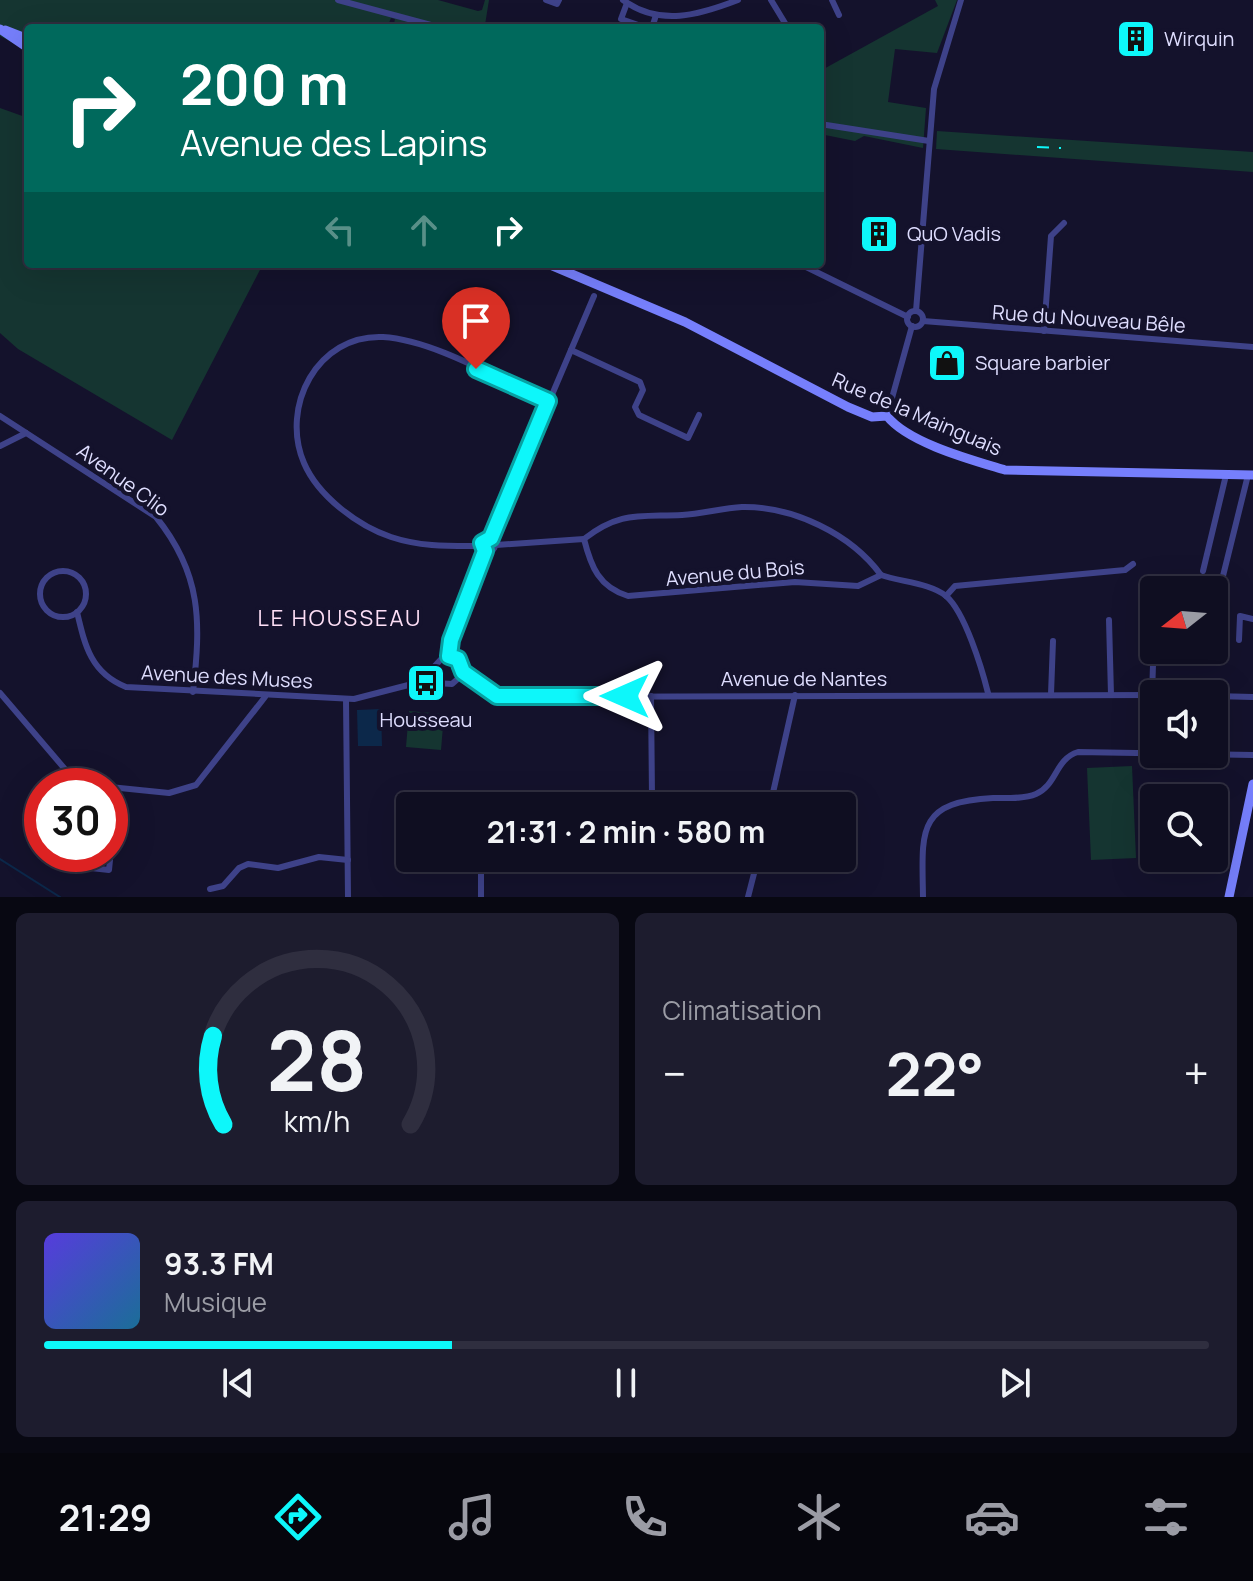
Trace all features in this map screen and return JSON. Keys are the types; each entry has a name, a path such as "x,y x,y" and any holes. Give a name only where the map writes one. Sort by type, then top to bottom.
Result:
{"street":[{"path":"338,0 427,24"},
{"path":"546,0 557,4 559,0"},
{"path":"637,24 621,19 625,2 656,15 691,16 738,0"},
{"path":"771,0 786,24"},
{"path":"832,0 839,15"},
{"path":"912,326 918,326 923,321 916,311 937,73 961,0"},
{"path":"652,24 656,15"},
{"path":"0,28 24,37"},
{"path":"0,28 24,45"},
{"path":"824,125 929,141"},
{"path":"1044,331 1051,236 1064,223"},
{"name":"Rue de la Mainguais","path":"557,268 685,322 848,407 872,417 887,416 896,427 971,460 1005,470 1251,475"},
{"path":"808,268 908,317 912,326 887,416"},
{"path":"548,401 429,348 402,339 379,337 335,351 318,363 297,415 298,443 313,480 349,516 405,542 492,551 548,401 594,296"},
{"path":"908,317 916,311"},
{"name":"Rue du Nouveau Bêle","path":"923,321 1253,347"},
{"path":"571,350 640,382 643,390 635,407 639,415 688,438 699,415"},
{"name":"Avenue Clio","path":"0,416 156,517 168,532 188,569 199,610 193,692"},
{"path":"0,446 26,433"},
{"path":"1203,571 1226,475"},
{"path":"1223,576 1251,475"},
{"path":"449,656 451,640 484,539 493,542 584,539 608,521 626,516 683,515 742,507 773,509 792,513 823,528 857,551 881,575"},
{"name":"Avenue du Bois","path":"584,539 590,562 600,581 610,591 628,596 795,582 858,586 881,575 929,587 946,596"},
{"path":"988,693 965,627 946,596 955,586 1125,570 1133,564"},
{"name":"Avenue des Muses","path":"77,612 63,617 44,608 40,594 50,575 64,571 83,584 85,599 77,612 88,653 111,681 126,687 265,697 346,699 420,682 439,681"},
{"path":"1239,640 1240,616 1253,619"},
{"path":"1109,620 1111,695"},
{"path":"1051,694 1053,641"},
{"path":"420,682 440,659 449,656 458,659 463,672 452,684 439,681 435,667"},
{"name":"Avenue de Nantes","path":"463,672 486,692 504,697 988,693 1140,695"},
{"path":"0,693 65,768"},
{"path":"773,792 795,695"},
{"path":"651,696 652,792"},
{"path":"1228,696 1253,697"},
{"path":"128,789 169,793 196,785 265,697"},
{"path":"346,699 348,897"},
{"path":"923,897 924,837 934,816 953,802 1038,794 1052,781 1064,759 1078,752 1253,755"},
{"path":"1229,897 1253,784"},
{"path":"76,854 110,860 109,870 73,866 76,854"},
{"path":"210,889 223,886 239,868 248,864 278,868 319,857 348,860"},
{"path":"481,872 481,897"},
{"path":"748,897 754,872"}],"green space":[{"path":"0,0 438,0 478,11 482,10 485,0 489,0 485,24 394,24 395,19 391,18 389,24 24,24 24,49 0,36"},
{"path":"935,0 957,0 937,53 895,49 888,102 926,108 923,148 864,136 855,141 824,135 824,69 938,6"},
{"path":"0,108 24,117 24,268 261,268 172,440 18,349 0,333"},
{"path":"937,131 1253,152 1253,172 936,149"},
{"path":"409,711 444,714 441,750 406,747"},
{"path":"1132,766 1136,858 1091,860 1087,768"}],"water":[{"path":"381,709 382,746 358,746 357,710"}],"waterway":[{"path":"0,859 60,897"}],"railway":[{"path":"1037,147 1061,148"}],"place":[{"name":"Wirquin","path":"1136,39"},
{"name":"QuO Vadis","path":"879,234"},
{"name":"Square barbier","path":"947,363"},
{"name":"Housseau","path":"426,683"}],"district":[{"name":"LE HOUSSEAU","path":"340,618"}],"route":[{"path":"476,369 548,401 491,538 484,539 482,543 485,551 451,640 449,656 458,659 463,672 486,692 497,696 625,696"}]}
